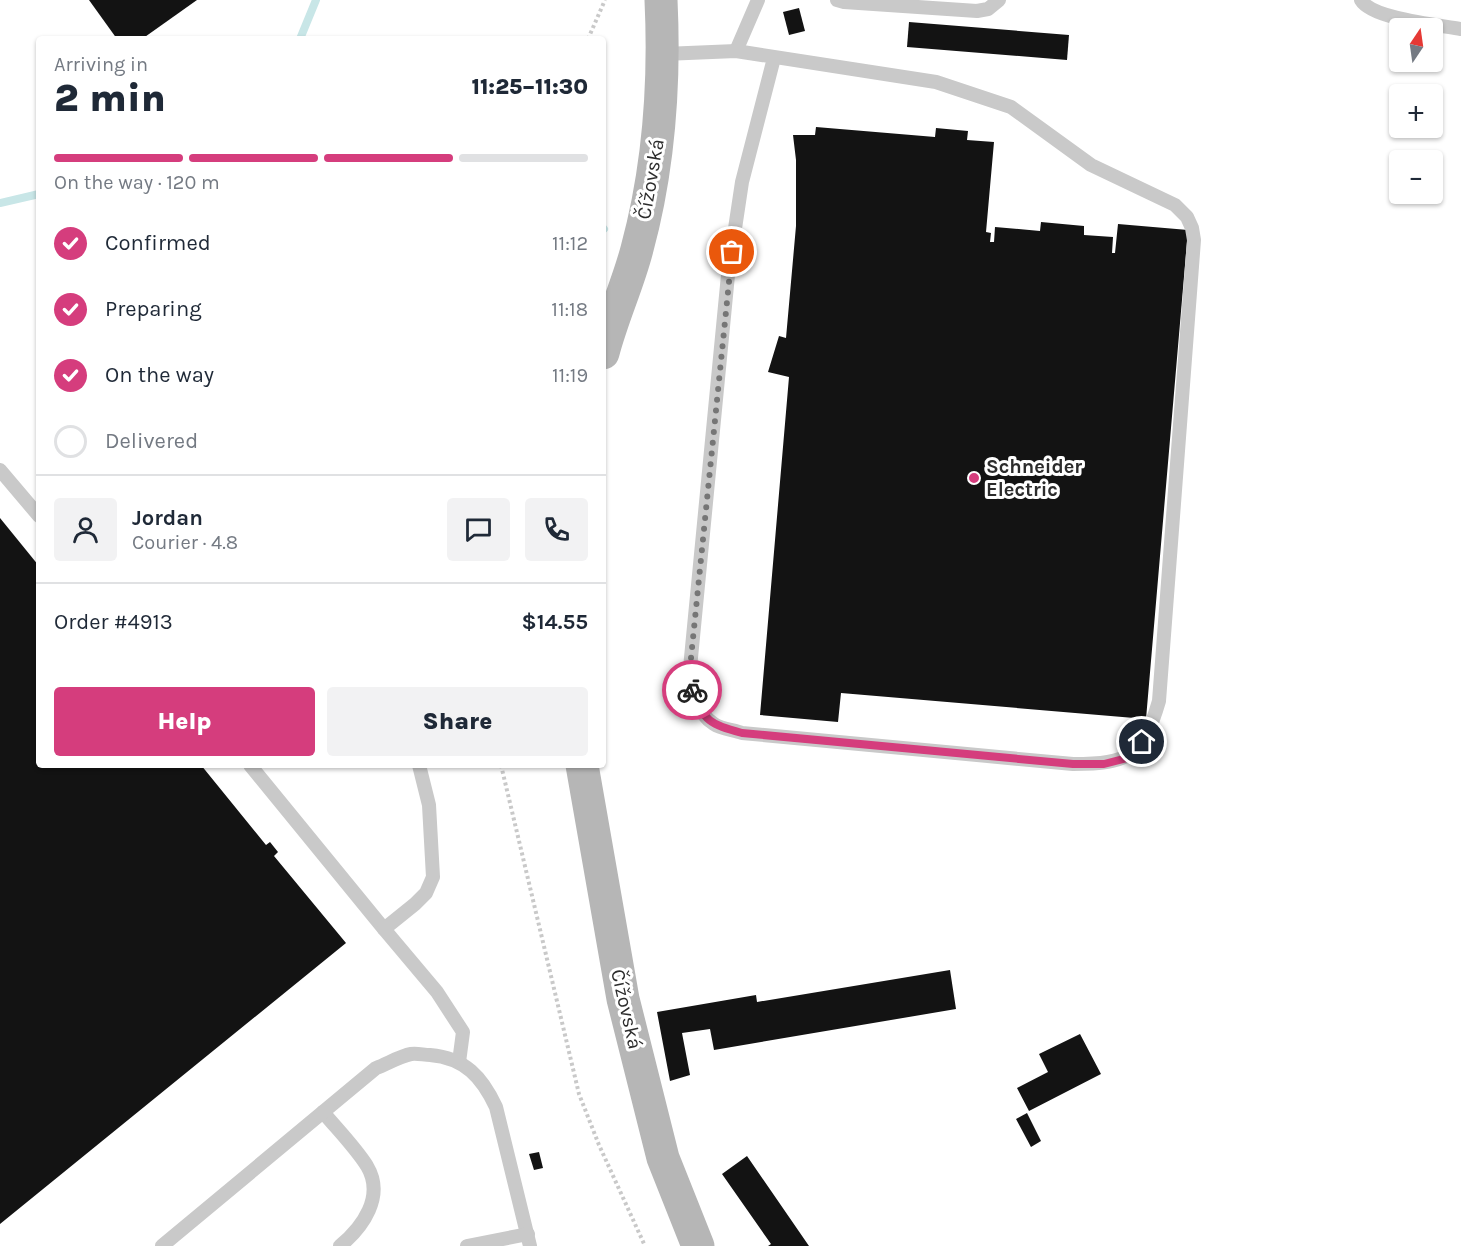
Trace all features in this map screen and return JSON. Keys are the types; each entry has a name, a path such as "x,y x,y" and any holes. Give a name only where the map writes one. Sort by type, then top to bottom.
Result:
{"street":[{"name":"Čížovská","path":"606,342 637,250 656,158 664,54 661,0"},
{"name":"Čížovská","path":"583,768 623,999 663,1158 698,1246"}],"lane":[{"path":"736,51 758,0"},
{"path":"837,0 977,12 988,9 999,0"},
{"path":"1361,0 1364,4 1387,16 1461,29"},
{"path":"664,54 736,51 936,82 1011,107 1091,165 1175,205 1187,217 1194,240 1159,701 1152,727 1127,758 1104,764 1073,764 742,733 715,725 700,710 691,687 690,668 728,275 742,182 774,58"},
{"path":"0,470 36,512"},
{"path":"252,768 437,992 463,1032 459,1062"},
{"path":"384,929 426,893 433,877 429,805 420,768"},
{"path":"162,1246 376,1068 411,1054 437,1056 459,1062 473,1072 486,1087 496,1107 529,1240 467,1246"},
{"path":"323,1112 368,1167 374,1189 371,1209 357,1233 340,1246"}],"path":[{"path":"589,36 605,0"},
{"path":"502,768 579,1095 645,1246"}],"building":[{"path":"89,0 197,0 146,36 115,36"},
{"path":"799,8 805,31 789,35 783,12"},
{"path":"909,22 1069,35 1067,60 907,47"},
{"name":"Schneider Electric","path":"816,127 935,137 936,128 968,131 967,140 994,142 986,232 991,233 990,242 994,242 995,227 1040,231 1041,222 1084,226 1084,235 1113,237 1112,253 1115,253 1118,224 1188,230 1146,719 841,693 838,722 760,715 789,377 768,372 779,336 786,338 796,226 796,160 793,135 815,135"},
{"path":"0,518 36,562 36,768 203,768 266,845 270,842 278,852 274,856 346,943 0,1224"},
{"path":"950,970 956,1009 714,1050 710,1029 682,1033 690,1075 670,1081 657,1012 756,995 757,1002"},
{"path":"1080,1034 1101,1074 1029,1111 1017,1088 1048,1072 1039,1054"},
{"path":"1027,1113 1041,1141 1031,1147 1016,1119"},
{"path":"539,1152 543,1168 534,1170 529,1154"},
{"path":"747,1156 809,1246 768,1246 771,1244 722,1174"}],"waterway":[{"path":"301,36 316,0"},
{"path":"0,203 36,195"}],"way so far":[{"path":"692,690 690,668 732,252"}],"place":[{"name":"Schneider Electric","path":"974,478"}],"route":[{"path":"692,690 700,710 715,725 742,733 1073,764 1104,764 1127,758 1142,742"}]}
